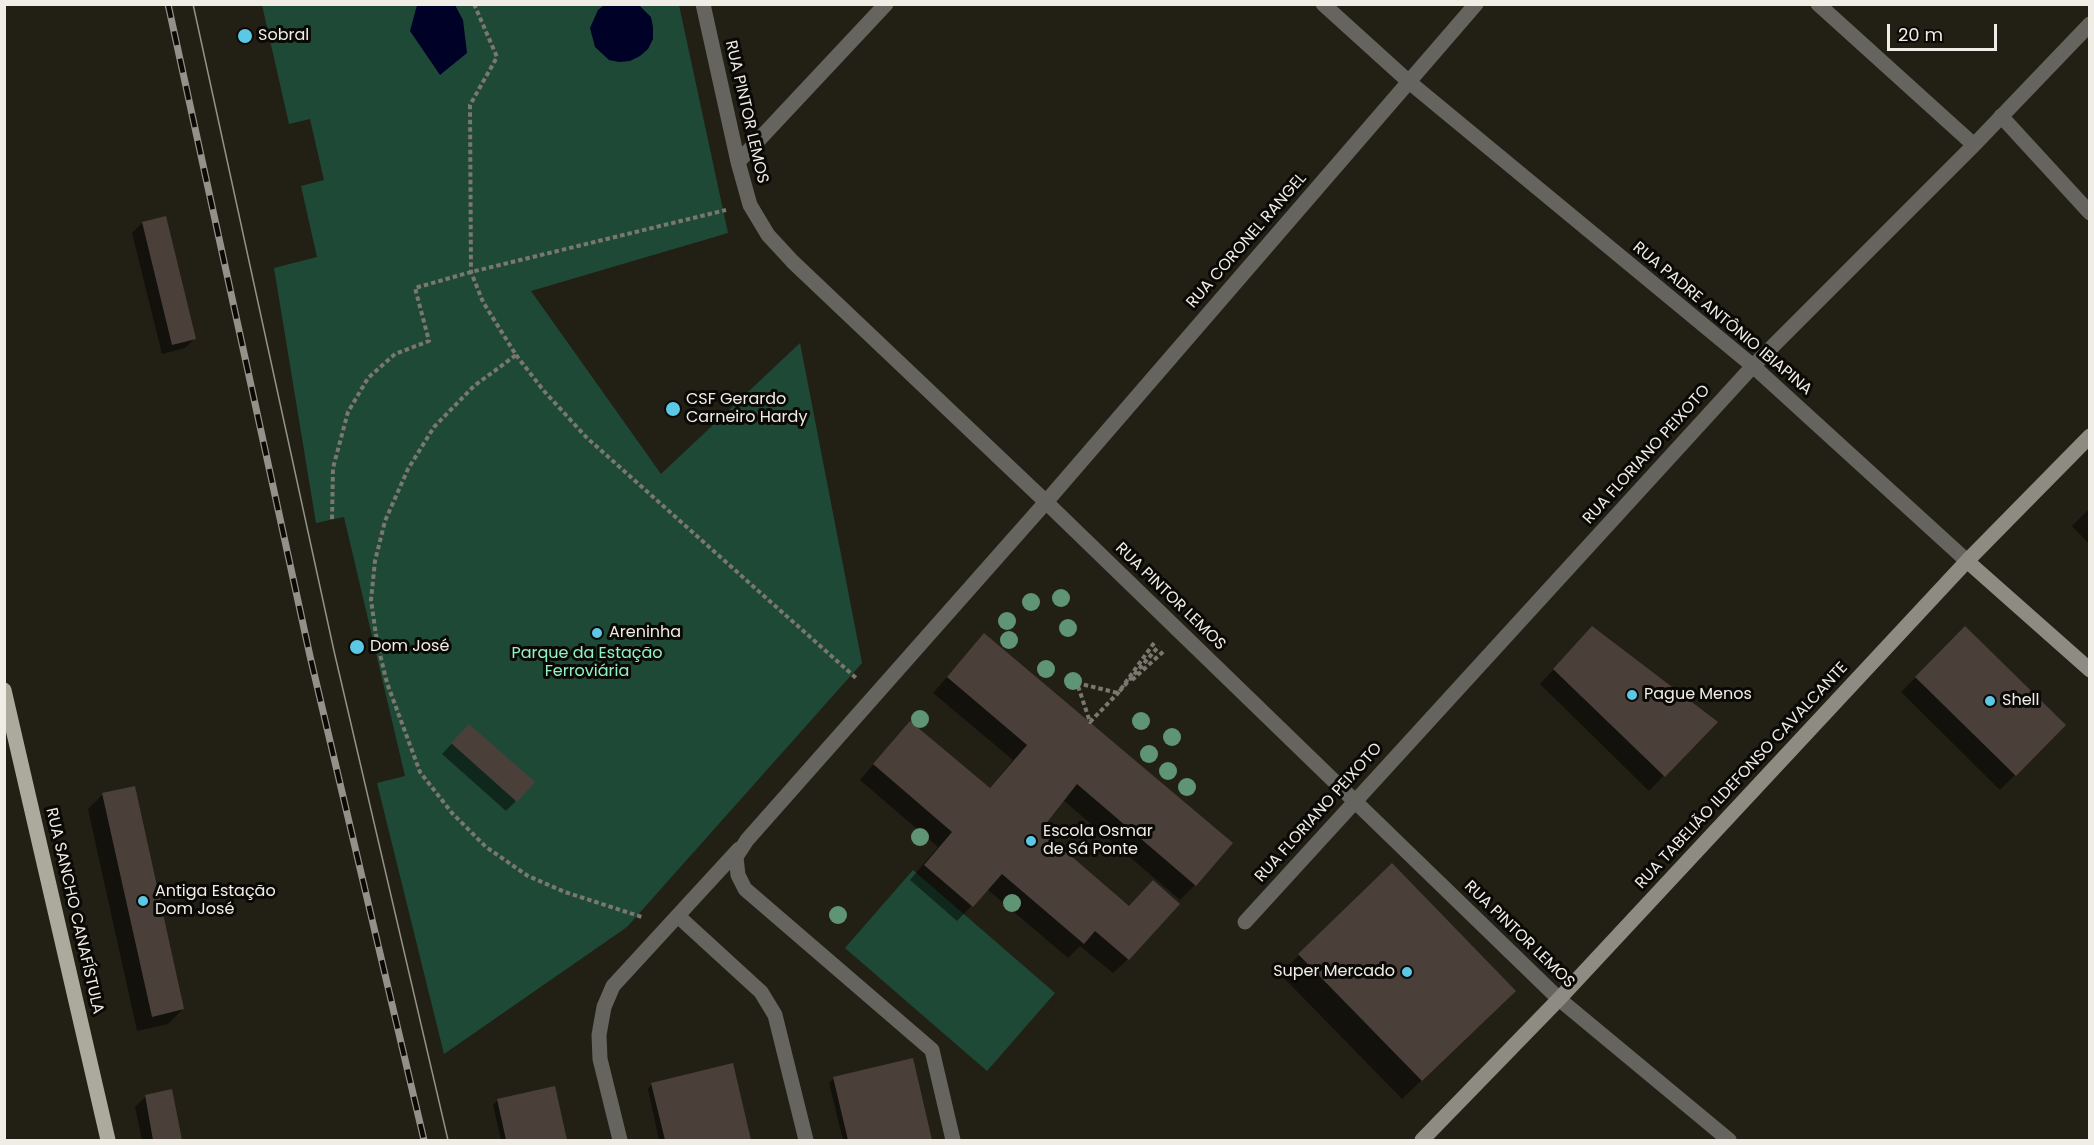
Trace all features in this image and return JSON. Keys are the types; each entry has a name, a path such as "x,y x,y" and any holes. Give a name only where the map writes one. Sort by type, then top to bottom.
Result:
{"main road":[{"name":"RUA TABELIÃO ILDEFONSO CAVALCANTE","path":"1422,1140 1559,999 1967,561 2090,436"},
{"name":"RUA PADRE ANTÔNIO IBIAPINA","path":"1967,561 2090,670"},
{"name":"RUA SANCHO CANAFÍSTULA","path":"4,690 108,1140"}],"street":[{"name":"RUA PINTOR LEMOS","path":"703,4 738,162 750,205 768,235 793,262 1046,502 1559,999 1729,1140"},
{"path":"738,162 886,4"},
{"name":"RUA PADRE ANTÔNIO IBIAPINA","path":"1323,4 1408,81 1753,366 1967,561"},
{"name":"RUA CORONEL RANGEL","path":"620,1140 600,1059 599,1035 604,1007 613,986 747,840 1046,502 1476,4"},
{"path":"1818,4 1974,145"},
{"name":"RUA FLORIANO PEIXOTO","path":"1245,922 1753,366 1974,145 2090,24"},
{"path":"2001,116 2090,213"},
{"path":"747,840 736,857 738,875 745,889 933,1050 954,1140"},
{"path":"673,921 761,992 776,1015 807,1140"}],"path":[{"path":"474,4 497,57 470,105 471,272 483,302 516,355 544,391 587,438 875,695"},
{"path":"332,519 333,468 348,412 368,378 395,354 429,341 415,288 471,272 750,205"},
{"path":"516,355 474,386 434,427 408,469 385,521 375,561 371,600 377,642 387,683 420,772 452,813 486,847 528,876 565,892 673,921"},
{"path":"1118,693 1077,683 1090,722 1118,693 1176,628"},
{"path":"1118,693 1176,628"},
{"path":"1118,693 1176,628"}],"green space":[{"name":"Parque da Estação Ferroviária","path":"262,5 679,5 728,233 531,291 661,474 800,343 862,663 627,927 444,1054 377,783 405,776 344,517 316,523 274,268 317,257 301,186 324,180 310,119 289,124"},
{"path":"913,870 1055,993 987,1071 845,948"}],"water":[{"path":"417,5 455,5 463,20 467,53 440,75 410,31"},
{"path":"604,5 639,5 651,17 653,39 648,49 640,56 630,61 609,60 595,47 590,28 598,10"}],"building":[{"path":"166,216 196,339 172,345 142,222"},
{"name":"Pague Menos","path":"1592,626 1718,722 1665,777 1553,669"},
{"name":"Shell","path":"1965,626 2066,725 2016,776 1915,677"},
{"path":"984,633 1233,843 1196,886 1077,784 1041,830 1129,906 1153,880 1180,904 1129,960 1095,931 1084,944 1002,874 973,907 924,865 952,832 873,764 910,721 990,788 1027,745 947,677"},
{"path":"469,724 535,782 517,802 451,743"},
{"name":"Antiga Estação Dom José","path":"135,786 184,1009 152,1017 102,793"},
{"name":"Super Mercado","path":"1392,863 1516,991 1422,1081 1298,954"},
{"path":"913,1058 932,1140 848,1140 833,1077"},
{"path":"733,1063 751,1140 665,1140 651,1083"},
{"path":"555,1086 567,1140 506,1140 497,1099"},
{"path":"172,1089 182,1140 153,1140 145,1095"}],"tram line":[{"path":"193,4 334,651 448,1140"}],"railway":[{"path":"168,4 310,656 424,1140"}],"place":[{"name":"Sobral","path":"245,36"},
{"name":"CSF Gerardo Carneiro Hardy","path":"673,409"},
{"name":"Areninha","path":"597,633"},
{"name":"Dom José","path":"357,647"},
{"name":"Pague Menos","path":"1632,695"},
{"name":"Shell","path":"1990,701"},
{"name":"Escola Osmar de Sá Ponte","path":"1031,841"},
{"name":"Antiga Estação Dom José","path":"143,901"},
{"name":"Super Mercado","path":"1407,972"}]}
